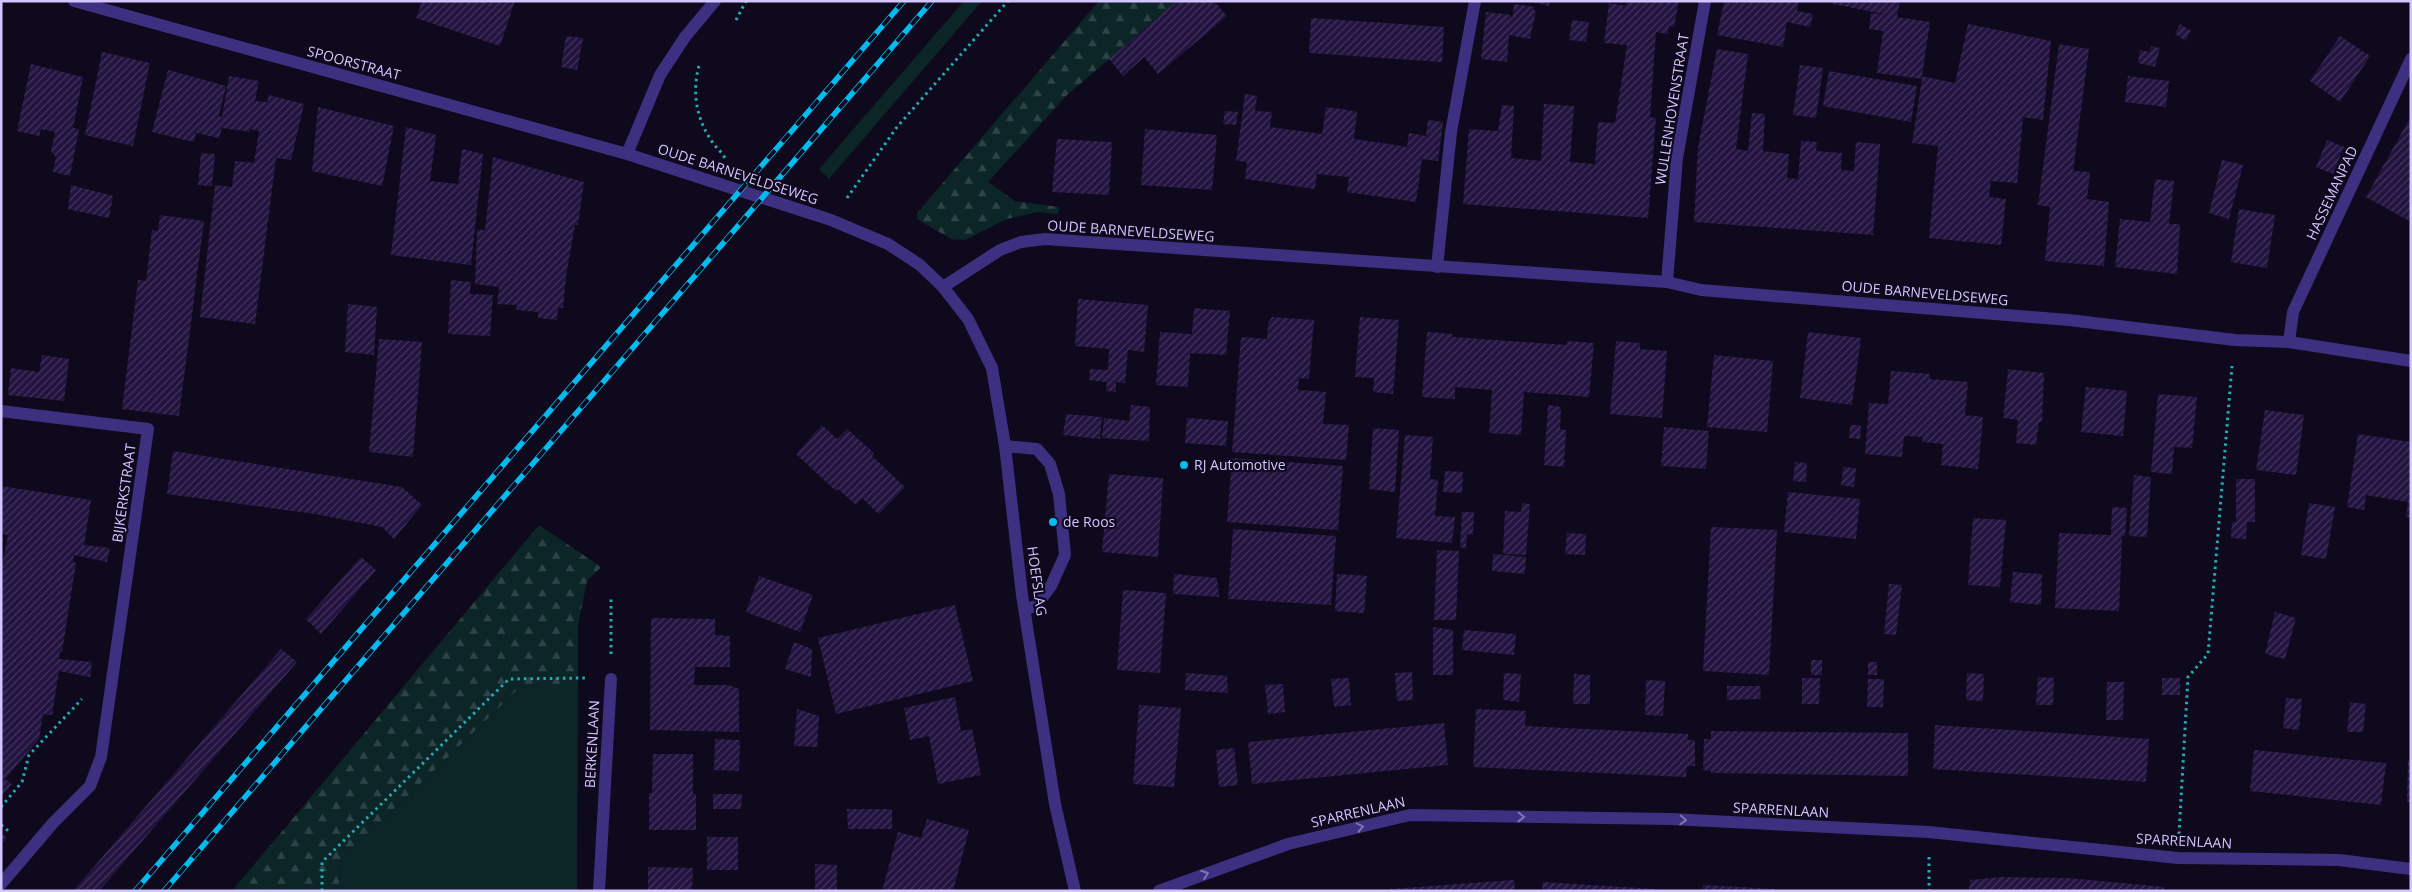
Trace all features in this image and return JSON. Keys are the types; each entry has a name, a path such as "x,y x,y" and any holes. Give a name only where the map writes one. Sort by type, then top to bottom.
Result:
{"street":[{"name":"SPOORSTRAAT","path":"74,1 627,154"},
{"path":"627,154 660,75 685,37 715,1"},
{"path":"1436,267 1452,132 1475,1"},
{"name":"WULLENHOVENSTRAAT","path":"1667,282 1677,158 1705,1"},
{"name":"HASSEMANPAD","path":"2289,342 2293,312 2411,60"},
{"name":"OUDE BARNEVELDSEWEG","path":"627,154 831,220 888,244 920,265 942,287 1000,250 1021,242 1045,239 1667,282 1701,290 2069,320 2235,340 2289,342 2411,362"},
{"name":"HOEFSLAG","path":"942,287 968,319 992,368 1005,446 1025,609 1055,804 1075,891"},
{"name":"BIJKERKSTRAAT","path":"1,411 148,429 113,676"},
{"path":"1005,446 1037,449 1050,464 1059,494 1065,556 1051,586 1036,606 1025,609"},
{"path":"1,884 53,823 90,786 101,757 113,676"},
{"name":"BERKENLAAN","path":"599,891 610,679"},
{"name":"SPARRENLAAN","path":"1159,891 1288,844 1410,815 1671,819 1929,832 2178,858 2339,860 2411,869"}],"path":[{"path":"734,23 746,1"},
{"path":"831,220 897,127 1008,1"},
{"path":"700,64 695,79 698,114 712,142 722,153 740,190"},
{"path":"2178,858 2188,677 2208,654 2235,340"},
{"path":"322,891 322,862 509,679 610,679 611,599"},
{"path":"1,807 22,782 29,756 68,717 87,693 96,677 113,676"},
{"path":"1929,832 1929,891"}],"green space":[{"path":"964,1 982,1 829,179 819,169"},
{"path":"1099,1 1177,1 1066,96 988,182 1015,201 1059,207 1058,214 1038,212 1007,219 965,240 951,239 917,219 917,213"},
{"path":"539,525 601,567 587,581 578,625 578,687 520,687 340,862 339,891 232,891"},
{"path":"520,687 578,687 577,891 339,891 340,862"}],"building":[{"path":"422,1 515,1 500,46 416,18"},
{"path":"1177,1 1214,1 1227,16 1158,74 1144,57 1123,76 1109,59"},
{"path":"1528,1 1550,1 1549,6"},
{"path":"1627,1 1679,1 1674,27 1669,26 1668,34 1656,32 1650,117 1656,118 1648,218 1463,204 1469,129 1498,131 1502,105 1514,106 1511,158 1541,161 1544,104 1574,106 1570,162 1595,164 1598,122 1615,123 1627,45 1604,43 1609,3 1626,6"},
{"path":"1724,1 1799,1 1797,11 1813,14 1810,27 1787,22 1783,47 1717,35"},
{"path":"1834,1 1900,1 1897,17 1930,22 1922,76 1955,83 1968,24 2051,41 2043,120 2023,117 2017,183 1991,181 1989,197 2006,199 2001,245 1929,238 1938,146 1912,143 1922,79 1877,73 1883,31 1869,29 1871,13 1889,15 1833,4"},
{"path":"1514,4 1534,7 1536,11 1530,39 1509,35 1507,62 1481,59 1486,12 1511,15 1512,20"},
{"path":"1311,18 1444,27 1442,62 1309,53"},
{"path":"1572,20 1589,22 1586,42 1569,40"},
{"path":"2180,24 2191,31 2185,41 2175,34"},
{"path":"566,36 583,38 577,70 561,67"},
{"path":"2340,36 2370,56 2340,102 2310,81"},
{"path":"2059,44 2089,49 2073,171 2090,172 2087,199 2109,202 2104,266 2045,261 2050,207 2038,205"},
{"path":"2151,46 2160,48 2155,67 2138,63 2140,50 2150,52"},
{"path":"1717,49 1748,54 1736,149 1748,151 1752,113 1765,114 1763,151 1789,154 1787,178 1798,179 1801,141 1817,142 1816,151 1842,153 1841,170 1854,171 1856,142 1880,144 1873,235 1694,222 1698,147"},
{"path":"102,52 150,63 133,146 85,135"},
{"path":"31,64 83,77 73,128 79,129 70,176 53,172 56,157 51,151 55,132 41,129 39,136 17,131"},
{"path":"1800,65 1823,68 1816,118 1793,115"},
{"path":"168,70 226,86 219,116 222,117 229,76 259,81 255,101 267,102 269,95 304,104 291,160 276,158 255,324 200,317 215,185 232,187 235,161 254,163 259,131 250,129 250,132 222,128 219,138 196,133 194,142 152,132"},
{"path":"1829,71 1917,86 1911,122 1823,106"},
{"path":"2128,76 2169,81 2166,107 2125,102"},
{"path":"1245,94 1257,96 1255,111 1272,112 1270,127 1322,134 1326,107 1342,109 1357,112 1354,139 1407,147 1409,133 1426,136 1428,120 1443,122 1438,161 1422,159 1416,202 1347,192 1349,177 1317,174 1315,189 1245,179 1247,162 1236,161"},
{"path":"318,107 394,126 382,186 312,171"},
{"path":"1225,111 1238,112 1236,125 1223,124"},
{"path":"2411,116 2411,222 2366,197"},
{"path":"406,127 436,135 430,181 458,184 462,149 483,154 471,265 391,255"},
{"path":"1145,129 1217,135 1212,190 1141,185"},
{"path":"1057,139 1112,142 1109,195 1052,192"},
{"path":"2327,140 2344,147 2333,174 2316,167"},
{"path":"201,153 215,154 212,186 198,185"},
{"path":"493,157 584,182 578,225 575,225 566,276 563,308 558,308 557,320 538,318 538,312 516,310 517,305 497,304 499,287 475,284 477,230 485,230"},
{"path":"2222,160 2243,165 2229,219 2209,213"},
{"path":"2155,179 2174,181 2169,224 2180,224 2177,274 2115,267 2120,219 2150,222"},
{"path":"71,185 113,196 109,218 68,209"},
{"path":"2239,209 2275,215 2267,268 2231,262"},
{"path":"160,215 204,221 179,416 122,409 138,280 146,281 152,230 158,231"},
{"path":"451,280 471,282 470,294 493,295 490,336 448,334"},
{"path":"1078,299 1148,305 1144,352 1128,350 1125,383 1116,382 1116,392 1106,391 1107,382 1089,380 1090,369 1108,370 1109,349 1075,346"},
{"path":"348,304 377,307 374,355 345,352"},
{"path":"1194,308 1230,311 1226,355 1190,353 1188,387 1156,385 1160,332 1192,334"},
{"path":"1272,317 1314,320 1309,379 1299,378 1298,390 1326,392 1323,424 1349,425 1346,460 1232,452 1241,337 1267,339 1268,323"},
{"path":"1360,317 1399,320 1393,394 1373,392 1374,378 1355,377"},
{"path":"1427,332 1453,334 1453,337 1567,345 1567,341 1594,343 1589,397 1524,392 1521,435 1489,433 1492,390 1455,387 1455,399 1422,397"},
{"path":"1808,332 1861,338 1852,405 1800,398"},
{"path":"379,339 422,342 413,457 369,452"},
{"path":"1616,341 1640,343 1640,349 1667,351 1662,418 1610,414"},
{"path":"42,355 69,359 64,401 8,395 11,368 39,372"},
{"path":"1714,355 1773,361 1767,432 1707,427"},
{"path":"2008,369 2044,373 2042,422 2039,422 2036,445 2016,443 2018,420 2003,418"},
{"path":"1891,371 1930,374 1930,379 1968,382 1965,415 1983,417 1978,469 1941,465 1943,444 1922,442 1923,437 1904,436 1902,457 1865,454 1869,403 1888,404"},
{"path":"2086,387 2127,391 2123,436 2081,432"},
{"path":"2158,394 2197,397 2192,448 2174,447 2172,474 2151,472"},
{"path":"1131,405 1150,407 1149,441 1102,438 1104,418 1129,421"},
{"path":"1548,405 1561,407 1560,429 1566,430 1564,467 1544,465"},
{"path":"2265,410 2304,415 2296,475 2256,470"},
{"path":"1066,414 1102,417 1100,439 1063,435"},
{"path":"1187,418 1228,421 1226,446 1185,443"},
{"path":"822,425 837,439 847,429 874,453 872,456 905,487 879,514 862,498 856,505 838,489 836,491 796,454"},
{"path":"1850,425 1861,425 1860,439 1849,438"},
{"path":"1664,427 1709,431 1706,469 1661,466"},
{"path":"1373,428 1399,430 1395,492 1369,489"},
{"path":"2358,434 2411,442 2411,518 2406,517 2408,502 2366,495 2364,510 2347,507"},
{"path":"1405,435 1433,437 1430,479 1438,480 1435,516 1455,517 1452,543 1396,538"},
{"path":"173,451 402,487 422,505 394,539 382,527 315,514 167,494"},
{"path":"1232,458 1343,466 1338,530 1227,522"},
{"path":"1795,462 1807,463 1806,482 1793,481"},
{"path":"1843,467 1856,468 1854,487 1841,485"},
{"path":"1445,471 1463,472 1462,493 1443,492"},
{"path":"1109,474 1163,478 1158,557 1102,552"},
{"path":"2134,475 2151,477 2147,537 2129,536"},
{"path":"2236,479 2255,479 2255,522 2247,522 2246,539 2231,538 2232,522 2236,522"},
{"path":"1,486 91,500 84,545 110,548 107,562 74,555 73,562 76,563 62,652 60,651 59,659 92,662 90,677 59,671 52,715 43,714 39,739 5,779 12,784 1,797 1,570 8,535 1,534"},
{"path":"1788,492 1860,499 1856,539 1784,532"},
{"path":"1522,503 1530,504 1526,555 1503,554 1505,511 1521,512"},
{"path":"2309,503 2335,507 2326,559 2301,555"},
{"path":"2112,507 2127,508 2125,536 2122,536 2119,611 2055,608 2059,533 2111,535"},
{"path":"1462,512 1474,512 1473,535 1467,534 1466,548 1460,547"},
{"path":"1973,518 2006,520 2000,587 1968,585"},
{"path":"1711,527 1777,530 1769,675 1703,671"},
{"path":"1233,529 1336,536 1331,605 1228,599"},
{"path":"1567,533 1586,534 1585,555 1565,554"},
{"path":"1437,550 1459,551 1456,620 1434,620"},
{"path":"1493,554 1526,557 1525,574 1492,571"},
{"path":"361,557 376,570 321,634 306,619"},
{"path":"2013,572 2042,574 2041,605 2010,602"},
{"path":"1174,574 1217,578 1219,597 1173,594"},
{"path":"1337,574 1367,576 1364,613 1335,611"},
{"path":"759,576 813,595 800,632 746,612"},
{"path":"1889,584 1902,585 1896,635 1884,634"},
{"path":"1123,590 1166,593 1160,673 1117,670"},
{"path":"955,605 973,681 836,714 818,638"},
{"path":"2275,612 2296,618 2285,659 2265,654"},
{"path":"651,618 715,619 715,635 730,636 730,667 695,667 694,685 729,685 739,689 739,732 650,730"},
{"path":"1433,627 1453,630 1453,675 1433,675"},
{"path":"1464,630 1516,634 1514,655 1462,650"},
{"path":"794,642 812,649 811,677 785,669"},
{"path":"281,649 297,662 99,891 73,891"},
{"path":"1811,660 1822,660 1822,675 1811,675"},
{"path":"1868,662 1877,662 1877,675 1868,675"},
{"path":"1412,672 1413,700 1397,701 1395,673"},
{"path":"1186,673 1227,676 1228,693 1185,690"},
{"path":"1504,673 1521,674 1519,702 1503,700"},
{"path":"1967,673 1984,674 1983,701 1966,700"},
{"path":"1574,674 1590,675 1590,704 1573,704"},
{"path":"2038,677 2054,678 2053,705 2036,705"},
{"path":"1349,678 1351,705 1334,707 1331,679"},
{"path":"1802,678 1820,678 1819,704 1802,704"},
{"path":"2162,678 2180,678 2180,695 2162,695"},
{"path":"1868,679 1884,679 1883,707 1867,707"},
{"path":"1646,680 1665,681 1663,716 1645,715"},
{"path":"2107,682 2124,682 2123,720 2106,720"},
{"path":"1283,684 1285,712 1268,714 1265,685"},
{"path":"1727,686 1760,686 1761,699 1727,700"},
{"path":"955,697 961,731 972,729 981,775 938,784 929,736 910,740 904,708"},
{"path":"2286,698 2302,699 2299,730 2283,728"},
{"path":"2350,702 2366,704 2363,732 2347,732"},
{"path":"1139,705 1181,708 1174,787 1133,784"},
{"path":"797,709 819,716 817,747 794,746"},
{"path":"1476,709 1526,711 1525,726 1688,734 1688,740 1695,740 1695,766 1687,766 1686,777 1473,767"},
{"path":"1444,723 1448,765 1252,784 1248,742"},
{"path":"1935,725 2149,739 2146,782 1933,769"},
{"path":"1711,731 1908,733 1908,776 1711,773 1711,771 1703,770 1704,739 1711,739"},
{"path":"715,739 740,740 739,771 714,770"},
{"path":"1234,748 1238,785 1219,787 1216,750"},
{"path":"2254,750 2386,763 2381,805 2250,791"},
{"path":"653,754 693,754 693,794 696,794 696,830 649,830 649,793 652,793"},
{"path":"2408,760 2411,761 2411,802 2407,802"},
{"path":"713,794 742,794 741,809 713,809"},
{"path":"847,809 892,809 892,829 848,829"},
{"path":"927,819 969,830 953,891 882,891 898,832 921,838"},
{"path":"1,833 7,838 1,844"},
{"path":"707,837 738,837 738,870 707,870"},
{"path":"815,864 837,865 837,891 815,891"},
{"path":"648,867 693,868 692,891 648,891"},
{"path":"2002,877 2068,878 2164,887 2164,891 1969,891 1970,880"},
{"path":"1514,880 1515,891 1390,891 1390,889"},
{"path":"1543,882 1654,889 1654,891 1542,891"},
{"path":"1703,885 1775,889 1775,891 1702,891"}],"railway":[{"path":"135,891 904,1"},
{"path":"164,891 932,1"}],"place":[{"name":"RJ Automotive","path":"1184,465"},
{"name":"de Roos","path":"1053,522"}]}
